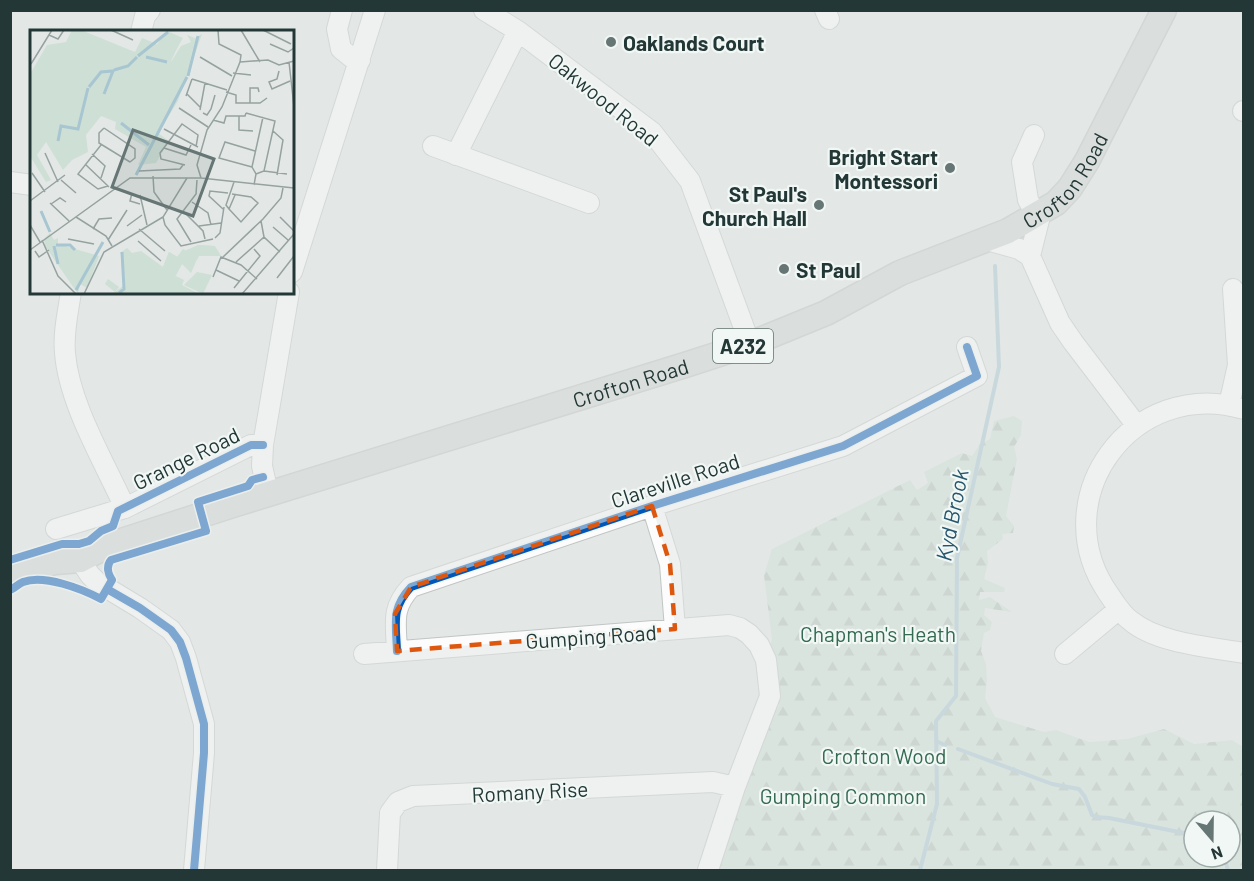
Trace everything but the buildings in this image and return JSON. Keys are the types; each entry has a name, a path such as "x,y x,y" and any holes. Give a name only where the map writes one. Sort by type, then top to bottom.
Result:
{"main road":[{"name":"Crofton Road","path":"10,572 55,562 80,560 109,545 268,493 685,366 750,344 826,313 900,273 1008,231 1056,203 1070,188 1112,113 1164,10"}],"street":[{"path":"342,10 337,29 341,49 351,57 360,60"},
{"path":"294,266 375,10"},
{"name":"Oakwood Road","path":"484,10 518,31 652,132 690,181 750,344"},
{"path":"456,155 518,31"},
{"path":"1034,135 1022,162 1028,200 1037,215 1039,224 1032,242 1030,256 1060,323 1137,426"},
{"path":"433,146 590,203"},
{"path":"10,182 30,185"},
{"path":"987,240 1019,249 1030,256"},
{"path":"1233,290 1238,365 1236,407 1203,404 1173,408 1150,418 1119,441 1104,459 1087,505 1087,534 1092,566 1119,609 1131,622 1149,633 1244,653"},
{"name":"Grange Road","path":"71,294 64,351 68,375 76,403 125,508 251,445 263,445"},
{"path":"268,493 262,466 263,445 289,294"},
{"name":"Clareville Road","path":"397,651 395,614 400,599 411,587 652,506 843,446 977,376 967,347"},
{"path":"652,506 670,564 675,630"},
{"path":"56,529 125,508"},
{"path":"80,560 97,582 165,625 180,642 204,724 204,753 194,870"},
{"path":"1065,654 1119,609"},
{"name":"Gumping Road","path":"364,654 729,625 740,628 759,645 766,660 770,696 735,786"},
{"name":"Romany Rise","path":"387,870 390,813 398,802 413,796 713,782 735,786"},
{"path":"708,870 735,786"}],"highlighted area":[{"path":"652,506 670,564 675,629 397,651 395,614 411,587"}],"green space":[{"name":"Crofton Wood","path":"1014,416 1022,421 1021,435 1014,447 1017,459 1006,516 1014,526 1013,533 1002,534 1003,539 987,551 988,563 984,579 1005,588 1004,592 980,592 979,600 990,597 1012,612 985,608 984,615 992,622 990,630 984,633 981,651 986,664 985,698 995,717 1044,732 1056,730 1089,742 1127,739 1164,729 1194,744 1232,740 1243,747 1243,870 711,870 725,842 729,840 754,757 763,741 760,738 773,712 779,706 769,649 772,640 764,575 772,549 910,480 917,490 928,483 924,472 962,453 972,456 980,444 990,439 994,421"}],"waterway":[{"name":"Kyd Brook","path":"920,870 937,804 936,721 956,696 957,558 999,367 995,266"},
{"path":"936,741 945,745"},
{"path":"958,749 1052,784 1079,789 1092,815 1096,817 1182,833"}],"cycle path":[{"path":"397,651 396,616 400,602 411,587 652,506 843,446 977,376 967,347"},
{"path":"10,560 62,544 79,544 89,541 101,531 113,526 118,511 251,445 263,445"},
{"path":"10,590 23,582 32,580 52,581 74,587 101,599 112,580 108,570 111,560 206,531 198,502 248,486 252,480 263,477"},
{"path":"107,589 140,608 171,630 180,642 186,658 204,724 204,753 194,870"}],"place":[{"name":"Oaklands Court","path":"611,42"},
{"name":"Bright Start Montessori","path":"950,168"},
{"name":"St Paul's Church Hall","path":"819,205"},
{"name":"St Paul","path":"784,269"}],"park label":[{"name":"Chapman's Heath","path":"878,633"},
{"name":"Gumping Common","path":"843,795"}]}
